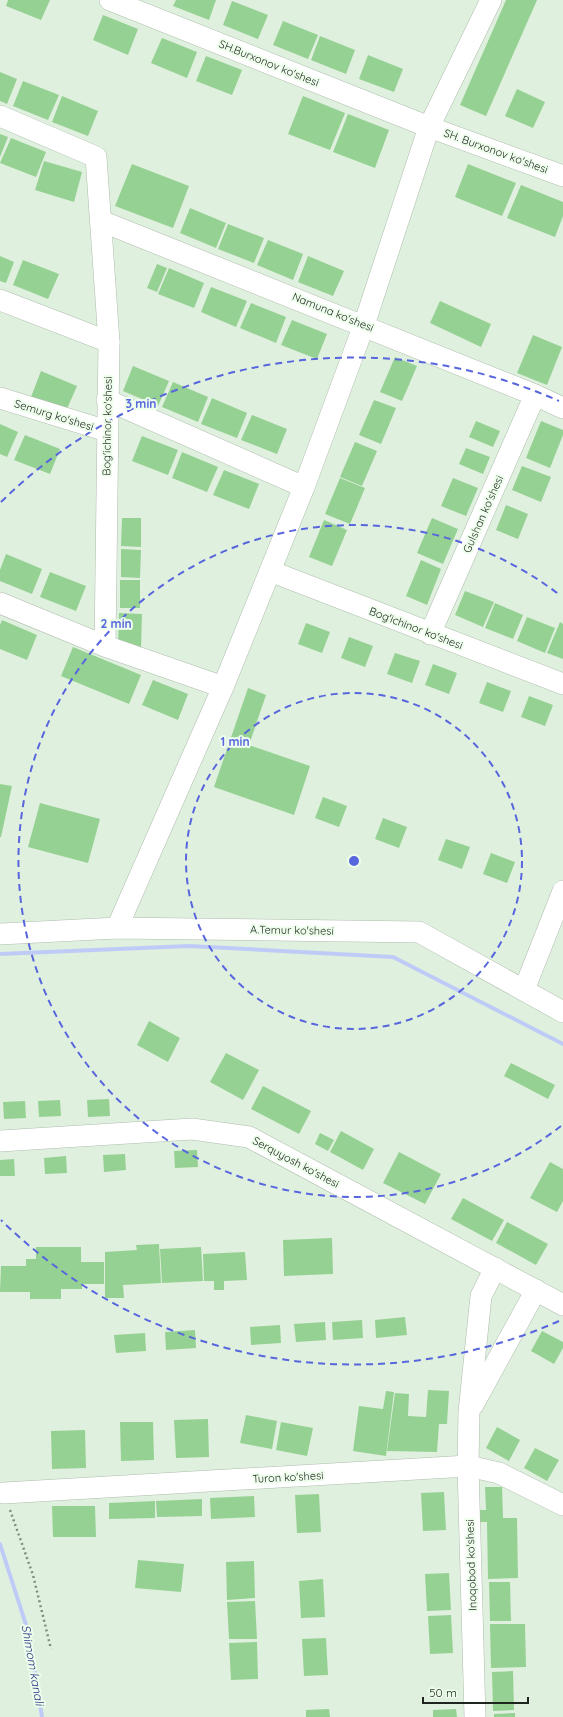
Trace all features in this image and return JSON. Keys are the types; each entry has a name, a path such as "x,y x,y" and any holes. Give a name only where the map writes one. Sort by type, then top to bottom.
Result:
{"street":[{"name":"SH.Burxonov ko'shesi","path":"110,0 429,127"},
{"path":"117,928 223,687 304,487 364,325 429,127 491,0"},
{"name":"Bog'ichinor ko'shesi","path":"0,116 96,157 109,342 104,646"},
{"name":"SH. Burxonov ko'shesi","path":"429,127 563,176"},
{"name":"Namuna ko'shesi","path":"101,221 364,325 535,395 563,408"},
{"path":"0,300 109,342"},
{"name":"Gulshan ko'shesi","path":"430,634 535,395"},
{"name":"Semurg ko'shesi","path":"0,398 108,431"},
{"path":"107,400 304,487"},
{"name":"Bog'ichinor ko'shesi","path":"270,571 430,634 563,684"},
{"path":"0,603 104,646 223,687"},
{"path":"524,990 563,891"},
{"name":"A.Temur ko'shesi","path":"0,934 117,928 419,932 563,1012"},
{"name":"Serquyosh ko'shesi","path":"0,1140 192,1129 249,1137 563,1305"},
{"name":"Inoqobod ko'shesi","path":"475,1717 468,1466 469,1412 481,1296 495,1268"},
{"path":"469,1412 536,1290"},
{"name":"Turon ko'shesi","path":"4,1493 468,1466 499,1473 563,1505"}],"path":[{"path":"4,1493 33,1575 51,1649"}],"building":[{"path":"8,0 50,0 41,20 6,6"},
{"path":"176,0 216,0 209,20 173,6"},
{"path":"506,0 537,0 486,116 460,105"},
{"path":"232,1 268,15 258,39 223,25"},
{"path":"103,15 138,29 128,55 93,40"},
{"path":"283,21 318,35 308,59 273,45"},
{"path":"320,36 355,50 346,74 311,60"},
{"path":"162,38 197,52 187,78 151,63"},
{"path":"368,55 403,69 394,92 359,79"},
{"path":"206,56 242,70 232,95 196,81"},
{"path":"0,72 17,79 7,104 0,101"},
{"path":"23,81 59,95 48,120 13,106"},
{"path":"517,89 545,102 533,128 505,116"},
{"path":"62,96 98,111 88,136 52,122"},
{"path":"303,96 345,113 330,150 288,134"},
{"path":"348,114 389,130 375,168 333,152"},
{"path":"0,134 8,137 0,157"},
{"path":"11,138 46,152 36,177 0,163"},
{"path":"44,161 82,172 74,202 35,190"},
{"path":"132,164 189,186 173,228 115,206"},
{"path":"468,164 516,183 502,216 455,197"},
{"path":"521,185 563,202 563,216 555,237 507,218"},
{"path":"190,208 226,223 216,248 180,233"},
{"path":"228,224 264,238 254,263 218,249"},
{"path":"268,240 303,254 293,280 257,265"},
{"path":"0,256 14,262 6,283 0,281"},
{"path":"308,256 344,271 333,296 298,282"},
{"path":"23,260 59,274 48,299 13,285"},
{"path":"157,264 167,268 157,292 147,288"},
{"path":"169,268 204,283 194,308 158,294"},
{"path":"211,287 247,301 236,327 201,312"},
{"path":"440,301 491,324 481,347 430,323"},
{"path":"251,303 286,317 276,343 240,328"},
{"path":"292,320 327,334 317,359 281,345"},
{"path":"533,335 562,347 547,385 517,373"},
{"path":"395,357 417,366 402,401 380,392"},
{"path":"133,366 169,381 158,406 123,391"},
{"path":"41,371 77,386 66,411 31,397"},
{"path":"173,382 208,397 198,422 162,407"},
{"path":"212,398 247,413 237,438 201,424"},
{"path":"374,400 396,408 381,444 359,435"},
{"path":"252,415 287,429 277,454 241,440"},
{"path":"476,421 500,431 493,447 469,437"},
{"path":"541,421 563,430 563,435 550,468 526,458"},
{"path":"0,424 18,432 7,457 0,454"},
{"path":"25,435 60,449 50,474 14,460"},
{"path":"142,436 178,450 168,475 132,461"},
{"path":"355,442 377,451 362,486 340,477"},
{"path":"466,448 490,457 483,474 459,464"},
{"path":"182,452 218,467 207,492 172,478"},
{"path":"522,466 551,477 541,502 512,490"},
{"path":"224,470 259,484 249,509 213,495"},
{"path":"340,478 365,488 350,524 325,514"},
{"path":"453,478 478,488 466,516 441,506"},
{"path":"506,505 528,514 518,539 496,530"},
{"path":"122,518 141,518 141,547 121,546"},
{"path":"432,518 458,529 443,564 417,553"},
{"path":"324,520 347,530 332,566 309,557"},
{"path":"121,549 141,550 140,578 121,577"},
{"path":"6,554 42,569 32,594 0,581 0,570"},
{"path":"421,560 441,569 427,605 406,596"},
{"path":"50,572 86,586 76,611 40,597"},
{"path":"120,580 140,580 140,608 120,608"},
{"path":"465,591 494,602 483,627 455,615"},
{"path":"495,603 523,615 513,639 485,628"},
{"path":"119,613 142,614 141,649 118,648"},
{"path":"527,617 555,628 545,653 517,641"},
{"path":"2,620 37,635 27,660 0,649 0,625"},
{"path":"560,622 563,624 563,659 547,653"},
{"path":"306,623 330,632 322,653 298,644"},
{"path":"349,637 373,646 365,667 341,658"},
{"path":"73,647 141,675 129,704 61,676"},
{"path":"395,653 420,661 412,683 387,674"},
{"path":"433,664 457,673 449,694 425,685"},
{"path":"153,680 188,694 178,720 142,705"},
{"path":"487,682 511,691 503,712 479,703"},
{"path":"248,688 266,695 249,745 310,766 294,815 214,787"},
{"path":"529,696 553,705 545,726 521,717"},
{"path":"0,784 12,786 1,837 0,837"},
{"path":"323,797 347,806 339,827 315,818"},
{"path":"40,803 100,819 88,863 28,847"},
{"path":"383,818 407,827 399,848 375,839"},
{"path":"446,839 470,847 462,869 438,860"},
{"path":"491,853 515,862 507,883 483,874"},
{"path":"149,1021 180,1038 168,1062 137,1045"},
{"path":"226,1053 259,1070 243,1100 210,1082"},
{"path":"511,1063 555,1085 548,1099 504,1076"},
{"path":"263,1086 311,1111 299,1134 251,1109"},
{"path":"109,1099 110,1116 88,1117 87,1100"},
{"path":"60,1100 61,1116 39,1117 38,1101"},
{"path":"25,1101 26,1118 4,1119 3,1102"},
{"path":"341,1131 374,1149 363,1170 330,1152"},
{"path":"320,1133 334,1140 328,1151 315,1144"},
{"path":"197,1150 198,1167 175,1168 174,1151"},
{"path":"399,1152 441,1174 425,1204 383,1183"},
{"path":"125,1154 126,1170 104,1172 103,1155"},
{"path":"66,1156 67,1173 45,1174 44,1158"},
{"path":"14,1159 15,1176 0,1176 0,1160"},
{"path":"550,1162 563,1169 563,1201 557,1212 530,1198"},
{"path":"463,1198 504,1220 492,1241 451,1219"},
{"path":"507,1222 548,1244 536,1265 496,1243"},
{"path":"332,1238 333,1274 284,1276 283,1240"},
{"path":"159,1244 161,1283 123,1285 124,1298 105,1298 105,1252 137,1250 136,1245"},
{"path":"36,1247 81,1247 81,1262 104,1262 104,1284 82,1284 82,1289 61,1289 61,1299 30,1299 30,1292 0,1292 1,1266 26,1266 26,1259 36,1259"},
{"path":"201,1247 203,1281 162,1283 160,1249"},
{"path":"245,1252 247,1280 224,1281 224,1290 214,1290 214,1281 204,1281 203,1254"},
{"path":"405,1317 407,1335 376,1338 375,1320"},
{"path":"362,1320 363,1338 333,1340 332,1322"},
{"path":"325,1322 326,1340 296,1342 294,1324"},
{"path":"280,1325 281,1343 251,1345 250,1327"},
{"path":"195,1330 196,1348 166,1350 165,1332"},
{"path":"542,1331 563,1342 563,1348 554,1364 531,1351"},
{"path":"145,1333 146,1351 116,1353 114,1335"},
{"path":"428,1390 449,1391 447,1424 439,1424 437,1452 387,1451 395,1393 409,1394 408,1416 426,1417"},
{"path":"386,1391 394,1392 386,1456 353,1451 359,1406 383,1409"},
{"path":"246,1415 277,1421 272,1449 240,1443"},
{"path":"208,1419 209,1457 176,1458 174,1420"},
{"path":"120,1422 153,1422 154,1460 121,1461"},
{"path":"281,1422 313,1428 307,1456 276,1450"},
{"path":"497,1427 520,1440 509,1461 486,1448"},
{"path":"85,1430 86,1468 52,1469 51,1431"},
{"path":"535,1448 559,1460 547,1481 524,1468"},
{"path":"485,1487 502,1487 503,1518 517,1518 518,1578 488,1579 487,1522 473,1522 472,1510 486,1510"},
{"path":"444,1492 446,1530 423,1531 421,1493"},
{"path":"319,1494 321,1532 297,1533 295,1495"},
{"path":"254,1496 255,1517 211,1519 210,1498"},
{"path":"202,1499 202,1516 157,1517 156,1501"},
{"path":"155,1501 155,1518 109,1519 109,1503"},
{"path":"52,1506 95,1506 96,1537 53,1537"},
{"path":"138,1560 184,1564 181,1592 135,1588"},
{"path":"254,1561 255,1598 227,1600 226,1562"},
{"path":"449,1573 451,1610 427,1611 425,1574"},
{"path":"323,1579 325,1617 301,1618 299,1581"},
{"path":"489,1582 510,1582 511,1621 490,1621"},
{"path":"255,1601 257,1639 229,1639 227,1602"},
{"path":"451,1615 453,1653 430,1654 428,1616"},
{"path":"490,1624 525,1624 526,1667 491,1668"},
{"path":"326,1638 328,1675 304,1676 302,1639"},
{"path":"257,1642 258,1679 231,1680 229,1643"},
{"path":"513,1671 514,1710 493,1711 492,1672"},
{"path":"329,1709 330,1717 306,1717 306,1710"},
{"path":"456,1709 457,1717 433,1717 433,1710"},
{"path":"515,1713 515,1717 494,1717 494,1714"}],"waterway":[{"path":"0,954 189,946 393,957 563,1044"},
{"name":"Shimom kanali","path":"0,1544 29,1634 42,1717"}]}
